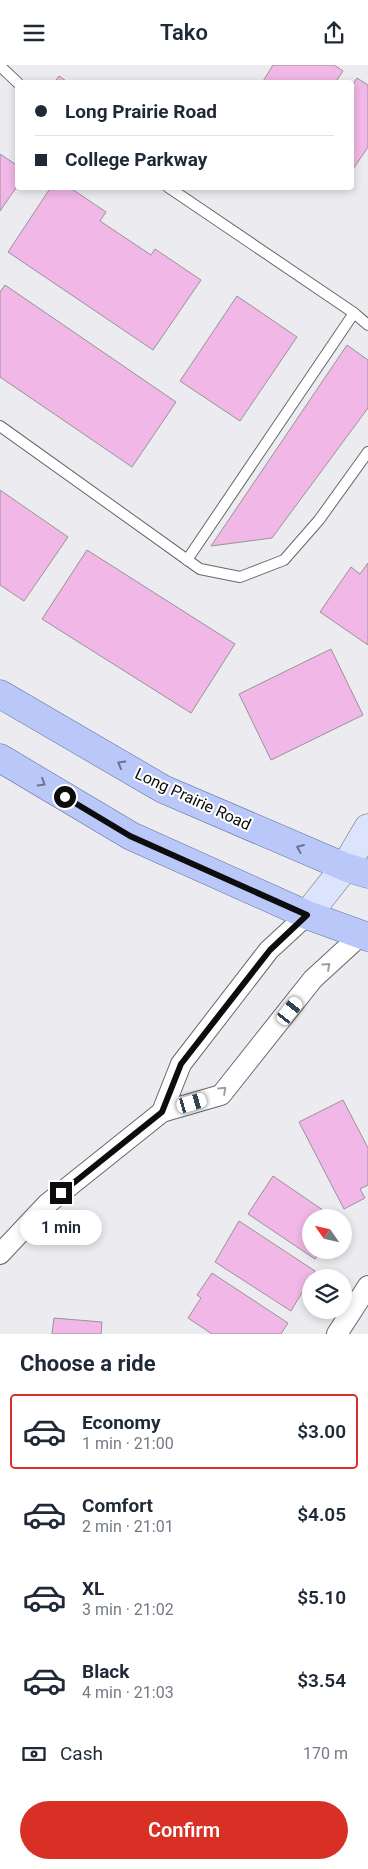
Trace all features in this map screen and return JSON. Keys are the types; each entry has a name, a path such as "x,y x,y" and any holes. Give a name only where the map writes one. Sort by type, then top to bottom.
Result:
{"main road":[{"name":"Long Prairie Road","path":"0,694 163,789 356,871"},
{"path":"0,758 130,836 307,915 366,933"},
{"path":"307,915 356,871 368,828"}],"street":[{"path":"162,1112 181,1064 270,950 307,915"},
{"path":"0,1254 47,1204 162,1112 221,1095 313,979 366,933"},
{"path":"337,1334 368,1286"}],"lane":[{"path":"0,66 15,80"},
{"path":"172,190 354,313 368,325"},
{"path":"188,560 354,313"},
{"path":"0,426 200,569 240,577 284,560 319,520 368,452"}],"building":[{"path":"273,65 334,65 343,71 337,80 264,80"},
{"path":"59,76 65,80 56,80"},
{"path":"357,78 368,85 368,147 354,168 354,82"},
{"path":"0,154 15,164 15,189 0,211"},
{"path":"49,190 73,190 106,212 100,221 151,255 155,249 201,280 153,350 8,252"},
{"path":"5,285 176,402 132,467 0,377 0,292"},
{"path":"237,296 297,337 240,421 180,381"},
{"path":"347,345 368,360 368,408 272,538 211,546"},
{"path":"0,490 68,537 24,601 0,585"},
{"path":"87,550 235,644 191,713 42,619"},
{"path":"368,563 368,645 320,612 351,567 360,574"},
{"path":"331,649 363,715 271,760 239,694"},
{"path":"343,1100 368,1148 368,1185 360,1189 365,1198 344,1209 299,1122"},
{"path":"273,1176 321,1209 302,1209 302,1250 248,1214"},
{"path":"239,1221 312,1269 302,1269 302,1293 291,1311 215,1262"},
{"path":"212,1273 288,1323 281,1334 212,1334 188,1318 201,1298 197,1295"},
{"path":"54,1318 102,1322 101,1334 52,1334"}],"route":[{"path":"61,1193 162,1112 181,1064 270,950 307,915 130,836 65,797"}]}
